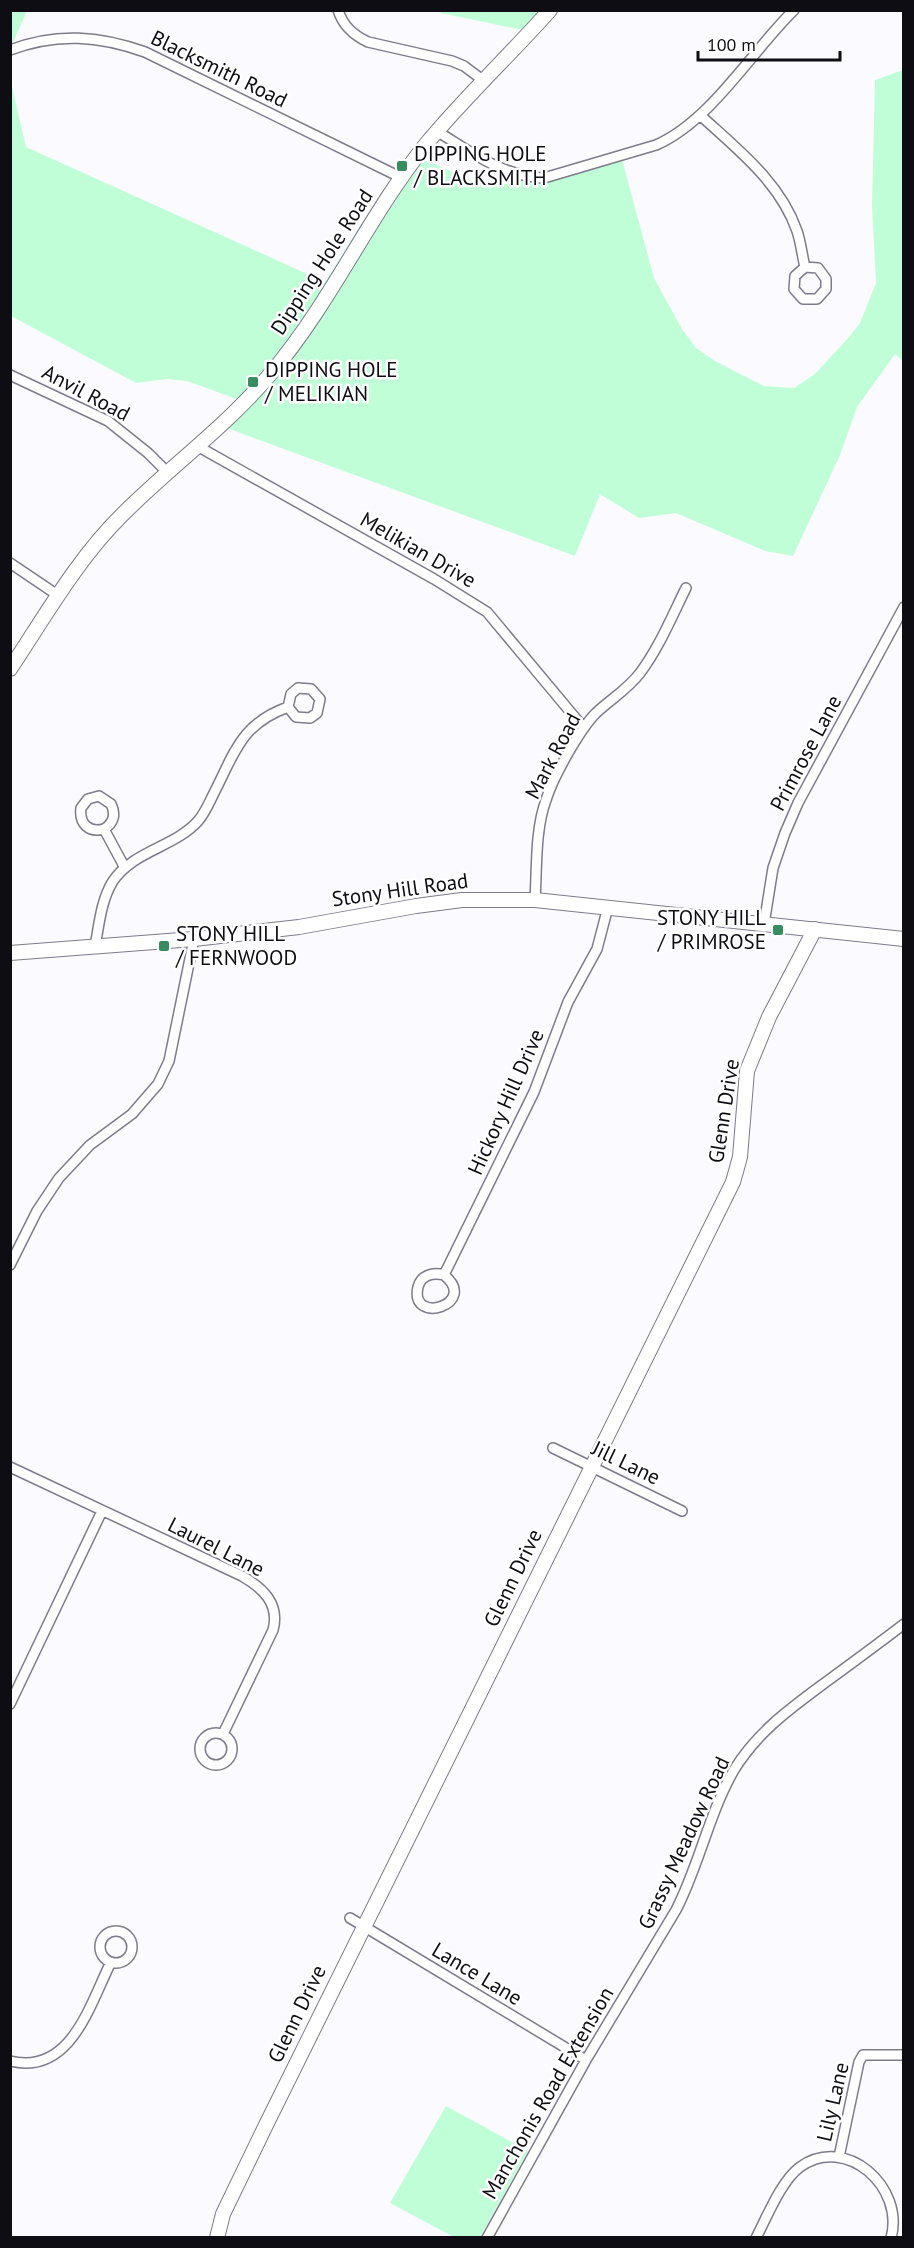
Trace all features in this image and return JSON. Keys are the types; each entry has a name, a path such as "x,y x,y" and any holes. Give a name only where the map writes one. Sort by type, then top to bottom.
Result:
{"main road":[{"name":"Dipping Hole Road","path":"10,669 81,565 120,516 199,447 248,399 293,346 325,299 376,215 428,142 550,10"},
{"name":"Stony Hill Road","path":"10,953 194,939 299,927 462,900 535,900 903,939"},
{"name":"Glenn Drive","path":"217,2238 223,2214 231,2197 733,1182 740,1157 747,1071 769,1017 815,930"}],"street":[{"path":"338,10 345,26 359,38 452,61 464,66 484,81"},
{"path":"438,132 507,172 525,177 544,178 656,145 683,131 700,115 794,10"},
{"name":"Blacksmith Road","path":"10,50 39,40 64,38 116,42 146,52 402,178"},
{"path":"700,115 757,168 772,186 796,230 805,267"},
{"name":"Anvil Road","path":"10,375 108,421 148,453 168,473"},
{"name":"Melikian Drive","path":"199,447 434,579 487,612 583,727"},
{"path":"10,563 59,596"},
{"name":"Mark Road","path":"535,900 542,815 546,799 583,727 641,672 686,588"},
{"name":"Primrose Lane","path":"764,924 773,868 784,833 903,607"},
{"path":"95,947 106,898 114,880 125,868 183,834 196,822 207,806 243,737 262,719 288,707"},
{"path":"105,829 125,868"},
{"name":"Hickory Hill Drive","path":"444,1275 538,1085 568,1002 597,949 608,908"},
{"path":"10,1265 37,1211 59,1178 90,1145 132,1114 158,1084 169,1061 194,939"},
{"name":"Jill Lane","path":"553,1448 682,1511"},
{"name":"Laurel Lane","path":"10,1467 242,1576 254,1583 272,1602 276,1620 273,1630 223,1734"},
{"path":"10,1704 102,1511"},
{"name":"Grassy Meadow Road","path":"642,1969 688,1887 721,1800 733,1773 744,1756 776,1720 903,1624"},
{"name":"Lance Lane","path":"350,1918 586,2060"},
{"path":"10,2061 23,2063 44,2060 52,2057 68,2044 111,1962"},
{"name":"Manchonis Road Extension","path":"487,2238 586,2060 642,1969"},
{"name":"Lily Lane","path":"839,2157 859,2061 863,2055 903,2055"},
{"path":"756,2238 790,2176 801,2166 820,2157 839,2157 852,2161 868,2170 880,2182 889,2203 892,2219 891,2238"}],"green space":[{"path":"11,11 27,11 11,47"},
{"path":"441,11 547,11 527,31 441,13"},
{"path":"903,70 903,361 895,354 857,407 840,455 793,556 765,551 676,513 639,518 600,494 575,556 227,428 245,402 187,381 168,379 136,383 11,316 10,78 26,147 325,282 362,223 417,156 470,180 528,181 621,156 654,278 682,329 696,348 715,361 764,386 794,388 815,374 850,336 860,323 876,283 872,207 875,80"},
{"path":"446,2106 528,2151 480,2237 454,2237 390,2203"}],"place":[{"name":"DIPPING HOLE / BLACKSMITH","path":"402,166"},
{"name":"DIPPING HOLE / MELIKIAN","path":"253,382"},
{"name":"STONY HILL / PRIMROSE","path":"778,930"},
{"name":"STONY HILL / FERNWOOD","path":"164,946"}]}
